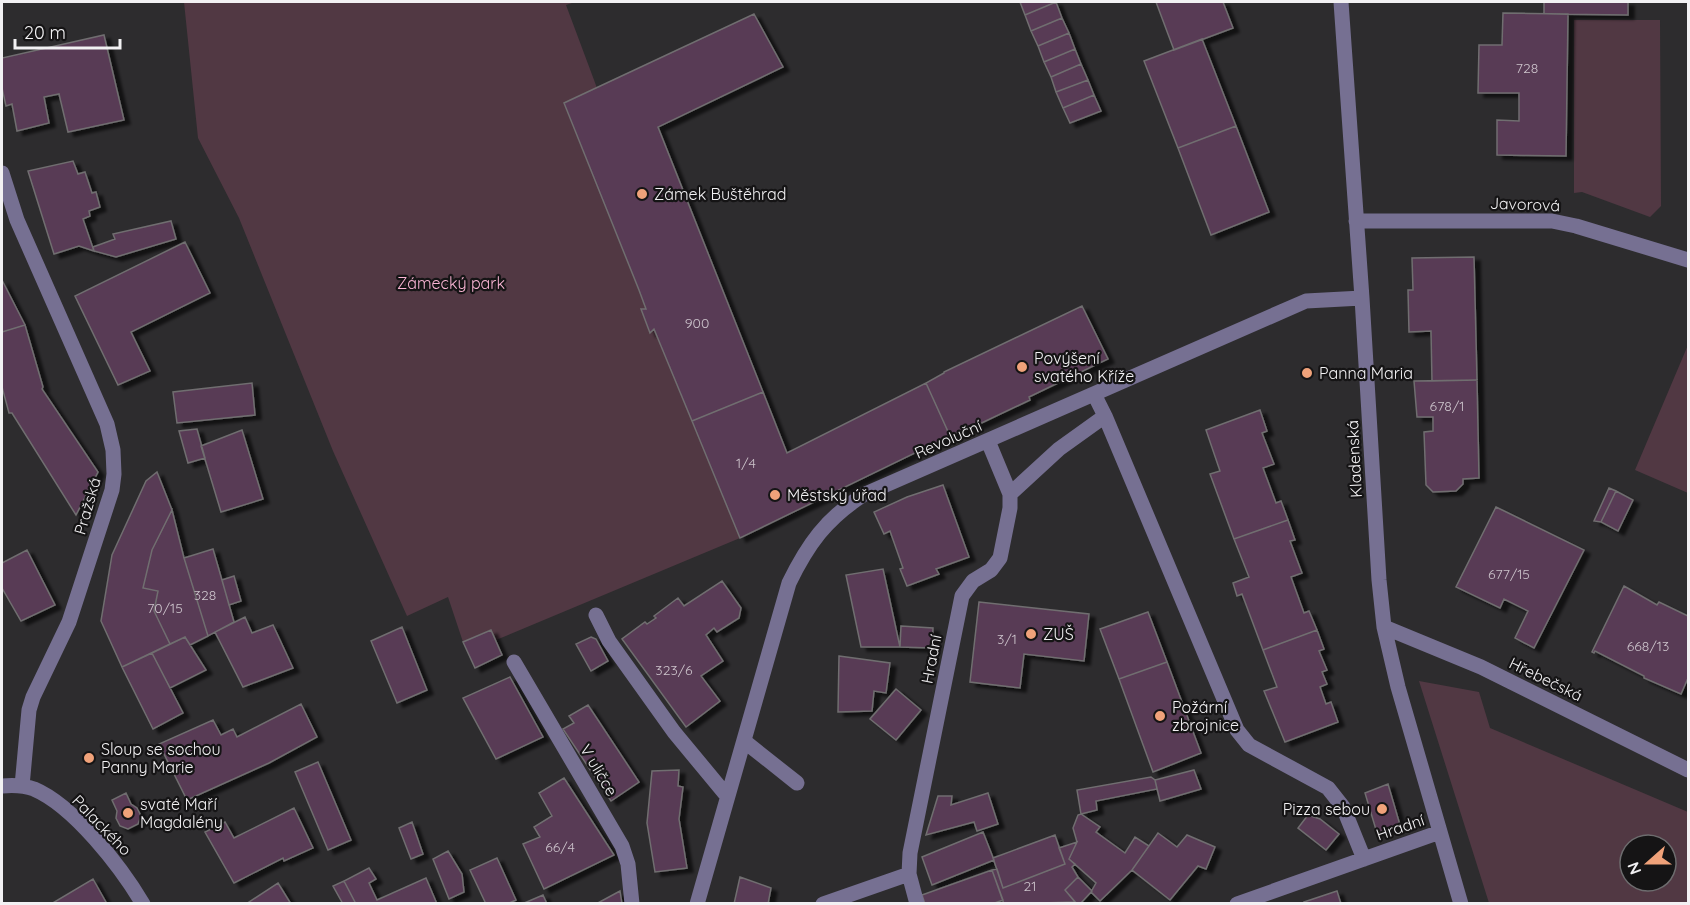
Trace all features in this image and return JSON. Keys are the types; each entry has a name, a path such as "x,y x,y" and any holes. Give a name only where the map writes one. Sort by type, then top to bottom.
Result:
{"street":[{"name":"Kladenská","path":"1341,2 1384,627 1398,687 1461,903"},
{"name":"Pražská","path":"2,173 17,220 107,424 113,450 114,474 107,504 69,622 29,710 22,786"},
{"name":"Javorová","path":"1356,221 1552,221 1689,260"},
{"name":"Revoluční","path":"697,903 789,583 803,555 821,529 863,495 1306,301 1362,297"},
{"path":"1094,394 1237,730 1249,745 1328,788 1343,807 1364,859"},
{"path":"1010,494 1059,449 1105,416"},
{"name":"Hradní","path":"916,903 909,874 910,853 962,596 973,581 991,570 1000,558 1010,508 1010,494 988,441"},
{"path":"596,615 609,641 674,732 728,796"},
{"name":"Hřebečská","path":"1384,627 1481,667 1689,770"},
{"name":"V uličce","path":"514,662 622,846 628,864 632,903"},
{"path":"744,741 797,783"},
{"path":"2,786 22,786"},
{"name":"Palackého","path":"22,786 50,798 85,829 120,870 143,903"},
{"name":"Hradní","path":"1237,903 1440,832"},
{"path":"823,903 909,874"}],"green space":[{"name":"Zámecký park","path":"184,2 575,2 566,5 597,88 564,103 646,309 641,310 650,332 654,329 740,538 496,640 490,630 463,642 448,597 407,616 333,451 239,218 198,138"},
{"path":"1574,20 1660,20 1661,206 1650,217 1582,192 1574,193"},
{"path":"1688,345 1688,493 1635,470"},
{"path":"1419,681 1479,692 1490,728 1688,812 1688,903 1489,903"}],"building":[{"path":"1020,2 1056,2 1025,15"},
{"path":"1056,2 1062,18 1031,31 1025,15"},
{"path":"1156,2 1223,2 1233,28 1174,50"},
{"path":"1544,2 1628,2 1628,15 1544,14"},
{"path":"1503,13 1568,14 1566,156 1497,155 1497,120 1519,121 1519,93 1478,93 1479,45 1502,45"},
{"name":"Zámek Buštěhrad","path":"754,14 783,67 658,127 763,392 692,421 654,329 650,333 641,309 646,309 639,290 564,103"},
{"path":"1062,18 1069,33 1038,46 1031,31"},
{"path":"1069,33 1075,49 1044,62 1038,46"},
{"path":"104,35 124,120 68,132 59,94 44,97 49,123 17,131 12,104 6,106 2,88 2,58"},
{"path":"1202,39 1236,126 1178,148 1144,61"},
{"path":"1075,49 1081,64 1051,77 1044,62"},
{"path":"1081,64 1088,80 1056,92 1051,77"},
{"path":"1088,80 1094,95 1063,108 1056,92"},
{"path":"1094,95 1101,111 1070,123 1063,108"},
{"path":"1236,126 1269,212 1211,235 1178,148"},
{"path":"73,161 78,174 85,172 92,193 96,192 100,207 89,211 90,216 83,219 94,251 79,246 54,254 28,171"},
{"path":"171,221 176,239 116,257 94,251 93,247 115,239 113,234"},
{"path":"185,242 210,293 131,332 150,371 118,385 75,296"},
{"path":"1474,257 1477,380 1432,381 1431,331 1409,332 1408,290 1413,290 1412,258"},
{"path":"2,280 25,325 2,332"},
{"name":"Povýšení svatého Kříže","path":"1082,306 1108,359 1029,397 1030,400 950,436 926,383 944,372"},
{"path":"25,325 42,389 98,472 76,515 12,413 9,413 2,387 2,332"},
{"path":"1477,380 1479,478 1463,479 1463,484 1456,491 1433,492 1426,485 1424,432 1433,431 1433,417 1417,417 1414,381"},
{"path":"252,383 255,415 177,423 173,392"},
{"name":"Městský úřad","path":"926,383 950,436 740,538 692,421 763,392 787,453"},
{"path":"1260,410 1267,431 1262,433 1274,464 1263,468 1276,503 1281,501 1288,520 1234,539 1210,474 1220,471 1206,430"},
{"path":"197,429 205,458 188,463 179,431"},
{"path":"242,430 263,499 221,512 201,446"},
{"path":"157,472 172,510 152,550 143,588 158,591 154,611 170,644 122,667 101,621 112,555 146,481"},
{"path":"943,485 969,557 936,569 939,574 907,586 890,531 884,534 874,512 907,497"},
{"path":"1609,488 1616,491 1601,522 1594,521"},
{"path":"1616,491 1633,500 1618,531 1601,522"},
{"path":"1496,507 1584,550 1534,648 1515,638 1528,611 1504,599 1500,608 1456,587"},
{"path":"172,510 208,636 190,645 185,637 170,644 154,611 158,591 143,588 152,550"},
{"path":"1288,520 1295,540 1290,541 1302,573 1291,577 1304,613 1309,611 1317,630 1263,650 1242,594 1237,596 1233,583 1249,577 1234,539"},
{"path":"213,549 234,622 208,636 184,558"},
{"path":"27,550 55,605 21,621 2,588 2,563"},
{"path":"883,569 900,647 861,647 846,575"},
{"path":"234,576 241,601 229,605 222,580"},
{"path":"722,581 741,608 739,618 717,632 714,628 706,635 723,661 701,676 720,701 686,727 622,639 645,622 647,624 656,618 654,616 678,598 684,606"},
{"path":"1624,586 1657,605 1659,602 1688,616 1688,678 1681,694 1644,678 1595,651 1592,652"},
{"name":"ZUŠ","path":"979,602 1089,614 1084,661 1024,654 1020,688 970,682"},
{"path":"1148,612 1167,662 1119,679 1100,629"},
{"path":"245,617 252,633 273,625 293,668 243,687 215,632"},
{"path":"901,626 933,628 932,648 900,647"},
{"path":"402,627 427,690 397,703 371,641"},
{"path":"491,630 502,655 475,668 463,642"},
{"path":"1317,630 1324,649 1319,651 1327,670 1322,672 1327,684 1320,687 1326,704 1331,702 1338,722 1285,742 1264,691 1277,687 1263,650"},
{"path":"185,637 206,670 170,688 152,653"},
{"path":"591,637 596,639 608,661 591,671 576,644"},
{"path":"152,653 183,713 153,729 122,667"},
{"path":"839,656 890,663 886,693 874,691 872,711 838,712"},
{"name":"Požární zbrojnice","path":"1167,662 1201,753 1153,772 1119,679"},
{"path":"510,677 543,737 496,759 463,698"},
{"path":"896,689 921,710 896,740 870,719"},
{"path":"301,704 317,737 269,763 187,800 159,744 213,720 221,735 233,729 237,737"},
{"path":"588,705 639,782 611,801 563,729 574,723 569,716"},
{"path":"318,762 351,840 328,850 295,772"},
{"path":"679,770 678,786 683,787 679,819 687,868 655,872 647,823 652,771"},
{"path":"1194,770 1201,789 1160,801 1155,780"},
{"path":"1151,777 1155,780 1157,789 1096,801 1097,810 1081,814 1077,790"},
{"path":"564,778 614,855 544,889 523,844 540,837 534,827 552,816 539,793"},
{"name":"Pizza sebou","path":"1388,784 1400,825 1377,833 1365,793"},
{"name":"svaté Maří Magdalény","path":"126,793 131,804 137,808 141,816 138,824 128,829 120,826 112,800"},
{"path":"988,793 998,824 977,831 974,822 926,835 938,796 952,796 951,805"},
{"path":"294,808 313,848 284,861 283,858 234,883 205,832 225,822 234,838"},
{"path":"1081,814 1100,827 1096,832 1125,853 1135,837 1149,846 1132,870 1100,901 1091,892 1096,883 1069,859 1077,842 1073,828 1078,815"},
{"path":"1308,815 1320,819 1339,834 1326,850 1298,828"},
{"path":"412,822 423,854 411,859 399,828"},
{"path":"983,832 994,860 932,885 922,857"},
{"path":"1158,833 1177,847 1187,835 1215,847 1206,869 1198,866 1170,900 1132,870"},
{"path":"1055,835 1065,864 1003,888 993,858"},
{"path":"1077,842 1069,859 1075,864 1072,867 1078,877 1065,890 1075,902 1004,904 992,870 997,869 1003,888 1065,864 1059,848"},
{"path":"448,851 462,874 464,892 449,899 433,859"},
{"path":"497,858 516,900 507,904 486,904 470,870"},
{"path":"369,868 376,879 369,883 377,900 426,878 437,904 356,904 344,881"},
{"path":"992,870 1003,900 992,904 925,904 922,895"},
{"path":"740,877 771,888 768,904 734,904"},
{"path":"1078,877 1092,891 1080,904 1077,904 1065,890"},
{"path":"93,879 107,904 51,904"},
{"path":"344,881 356,904 343,904 333,886"},
{"path":"278,883 291,904 246,904"},
{"path":"620,891 622,904 596,904"},
{"path":"1337,891 1341,904 1305,904 1304,902"},
{"path":"543,895 547,904 522,904"}],"place":[{"name":"Zámek Buštěhrad","path":"642,194"},
{"name":"Povýšení svatého Kříže","path":"1022,367"},
{"name":"Panna Maria","path":"1307,373"},
{"name":"Městský úřad","path":"775,495"},
{"name":"ZUŠ","path":"1031,634"},
{"name":"Požární zbrojnice","path":"1160,716"},
{"name":"Sloup se sochou Panny Marie","path":"89,758"},
{"name":"Pizza sebou","path":"1382,809"},
{"name":"svaté Maří Magdalény","path":"128,813"}]}
